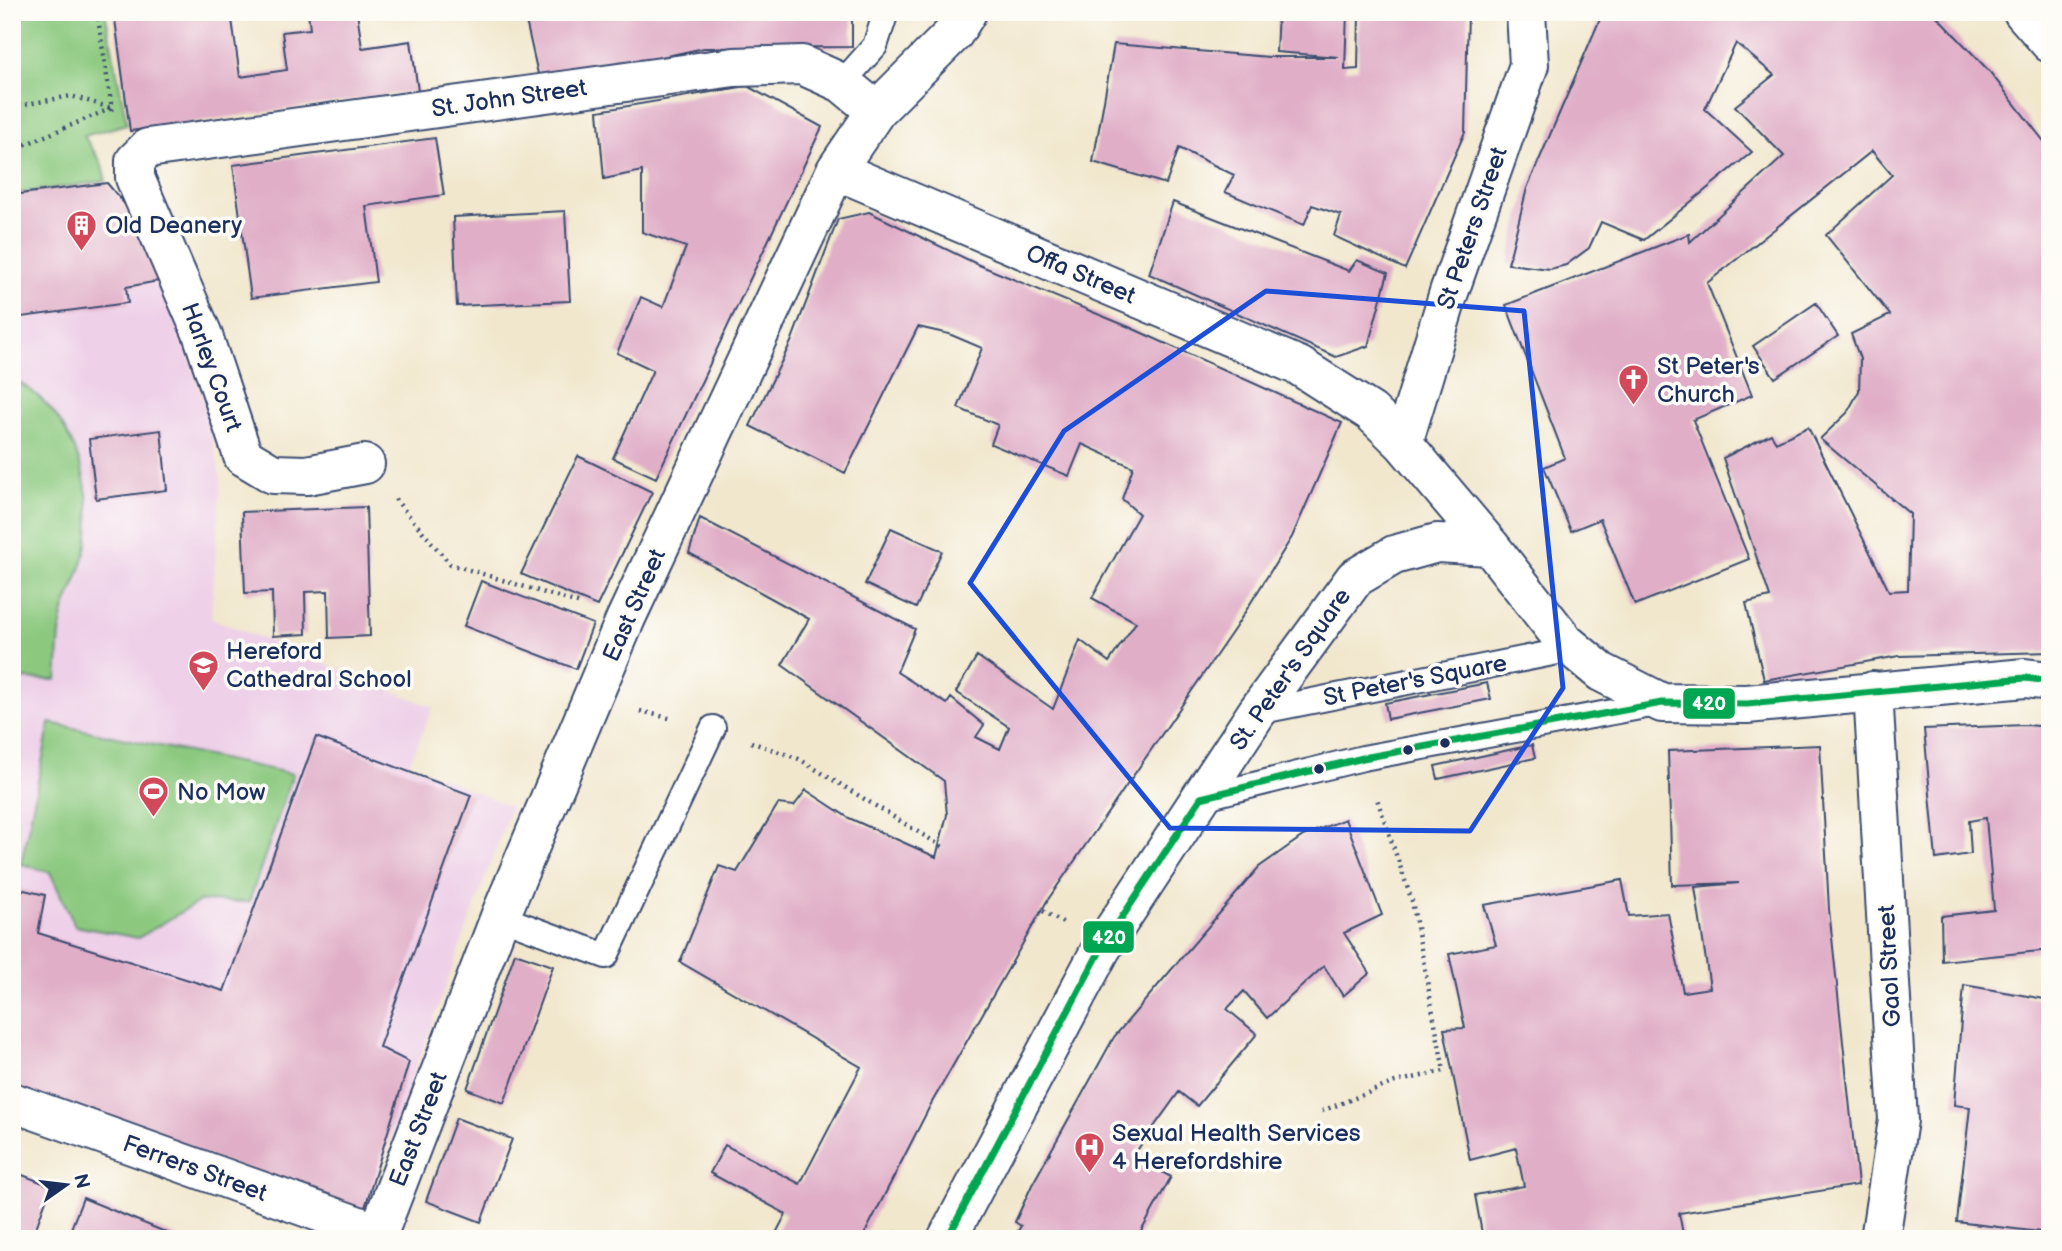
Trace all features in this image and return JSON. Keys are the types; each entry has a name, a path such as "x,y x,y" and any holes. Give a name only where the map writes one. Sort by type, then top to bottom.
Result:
{"street":[{"name":"East Street","path":"377,1236 500,917 626,618 836,170 876,111 954,33 967,12"},
{"name":"St Peters Street","path":"1403,443 1449,292 1529,65 1526,12"},
{"path":"1529,65 1556,12"},
{"path":"2023,12 2050,43"},
{"name":"St. John Street","path":"135,161 148,148 734,67 802,65 842,83 876,111"},
{"name":"Harley Court","path":"135,161 135,178 202,333 243,456 273,474 307,475 365,464"},
{"name":"Offa Street","path":"836,170 1299,366 1371,412 1403,443"},
{"path":"1403,443 1573,649 1601,672 1662,703 1747,704 2025,678 2050,681"},
{"name":"St. Peter's Square","path":"947,1239 1101,949 1257,712 1355,578 1394,555 1437,543 1490,546"},
{"name":"Gaol Street","path":"1873,691 1898,1119 1880,1239"},
{"name":"Ferrers Street","path":"12,1102 377,1236"}],"lane":[{"path":"842,83 875,46 886,12"},
{"name":"St Peter's Square","path":"1257,712 1573,649"},
{"path":"1201,798 1363,758 1662,703"},
{"path":"500,917 606,956 713,728"}],"path":[{"path":"97,12 112,108 120,140 135,161"},
{"path":"12,107 71,96 112,108"},
{"path":"12,149 112,108"},
{"path":"365,464 450,564 626,618"},
{"path":"593,699 713,728 799,759 946,849"},
{"path":"1322,1111 1395,1082 1444,1071 1412,901 1363,758"}],"highlighted area":[{"path":"1266,291 1524,311 1563,688 1470,831 1170,828 970,583 1064,431"}],"shaded area":[{"name":"Hereford Cathedral School","path":"12,195 164,280 205,406 221,479 211,618 433,707 409,764 511,807 364,1211 12,1086"}],"green space":[{"path":"12,12 105,12 127,124 84,136 101,162 106,181 12,194"},
{"path":"12,379 32,392 64,427 83,472 87,496 87,544 62,619 57,680 12,679"},
{"name":"No Mow","path":"50,723 293,774 249,902 200,901 138,938 75,926 50,872 21,864"}],"building":[{"path":"114,12 231,12 240,77 287,70 282,32 310,29 308,12 357,12 362,48 411,41 418,91 130,131"},
{"path":"524,12 852,12 852,47 704,48 540,83"},
{"path":"1278,12 1347,12 1345,70 1358,69 1359,12 1468,12 1465,132 1405,269 1334,236 1341,215 1312,205 1304,225 1225,192 1234,175 1179,148 1166,184 1093,162 1114,44 1269,57 1339,57 1276,52"},
{"path":"1603,12 1933,12 1989,71 2050,149 2050,652 1899,656 1764,680 1746,603 1770,597 1723,458 1771,434 1776,442 1808,427 1889,591 1908,590 1910,514 1820,439 1847,413 1859,391 1860,359 1851,334 1890,315 1826,235 1892,175 1872,151 1707,283 1752,395 1693,420 1749,559 1635,605 1600,519 1571,531 1544,467 1565,458 1506,305 1689,234 1690,242 1784,156 1735,106 1774,75 1736,43 1705,109 1752,152 1644,240 1601,222 1589,248 1566,265 1550,269 1508,264 1527,188"},
{"path":"747,86 822,127 656,478 613,458 653,370 617,353 641,297 663,307 686,247 642,232 642,171 604,179 598,111"},
{"path":"435,138 444,195 366,206 376,282 251,298 233,165"},
{"name":"Old Deanery","path":"107,183 142,225 164,280 126,287 128,303 13,318 15,326 12,327 12,195"},
{"path":"1173,202 1349,271 1357,260 1388,273 1368,346 1336,357 1149,274"},
{"path":"565,211 570,301 457,306 453,217"},
{"path":"869,212 979,265 1129,327 1342,423 1292,537 1235,628 1047,901 931,1104 862,1239 773,1239 786,1214 710,1173 725,1145 800,1184 861,1067 680,962 719,866 737,872 778,804 794,806 806,790 849,818 936,857 947,815 944,781 782,665 809,619 689,553 700,518 915,629 897,672 947,704 951,698 984,725 976,737 1000,749 1009,727 956,692 977,656 1053,709 1080,640 1109,662 1136,622 1092,598 1139,514 1122,499 1133,467 1082,444 1069,476 991,444 998,425 958,408 982,348 949,334 918,327 845,473 750,426 791,342 838,219"},
{"path":"1816,303 1838,336 1775,378 1753,346"},
{"path":"161,430 167,490 96,499 89,439"},
{"path":"578,456 652,492 597,606 521,574"},
{"path":"366,507 370,636 329,638 328,591 305,592 306,634 273,636 272,592 245,593 242,512"},
{"path":"891,528 942,551 916,608 865,584"},
{"path":"481,581 593,624 576,669 464,626"},
{"path":"1487,683 1491,699 1388,719 1385,703"},
{"path":"2026,725 2050,727 2050,950 1942,961 1941,916 1994,910 1986,818 1969,821 1971,854 1936,859 1924,729"},
{"path":"316,737 471,795 379,1047 409,1062 364,1211 12,1086 12,887 45,895 38,933 224,991"},
{"path":"1532,745 1535,758 1438,779 1435,766"},
{"path":"1820,745 1829,909 1858,1185 1679,1213 1684,1239 1483,1239 1475,1195 1524,1186 1516,1148 1470,1160 1444,1029 1465,1028 1449,954 1496,945 1484,905 1622,880 1629,916 1668,913 1683,992 1710,988 1695,887 1739,883 1672,885 1668,751"},
{"path":"1345,819 1382,915 1344,933 1370,973 1343,996 1324,966 1267,1018 1244,991 1227,1009 1257,1034 1197,1106 1179,1092 1133,1156 1171,1177 1137,1239 1013,1239 1021,1226 1015,1222 1032,1185 1114,1037 1259,867 1303,836"},
{"path":"515,953 553,966 504,1103 467,1089"},
{"path":"1964,985 2050,1000 2049,1233 1957,1222 1970,1107 1954,1105"},
{"path":"456,1118 512,1139 481,1222 426,1201"},
{"path":"12,1171 51,1186 32,1239 12,1232"},
{"path":"83,1198 182,1239 67,1239"}],"transit line":[{"name":"420","path":"947,1239 1101,949 1201,798 1363,758 1662,703 1747,704 2025,678 2050,681"}],"place":[{"name":"Old Deanery","path":"82,252"},
{"name":"St Peter's Church","path":"1634,407"},
{"name":"Hereford Cathedral School","path":"203,692"},
{"name":"No Mow","path":"154,819"},
{"name":"Sexual Health Services 4 Herefordshire","path":"1089,1174"}]}
